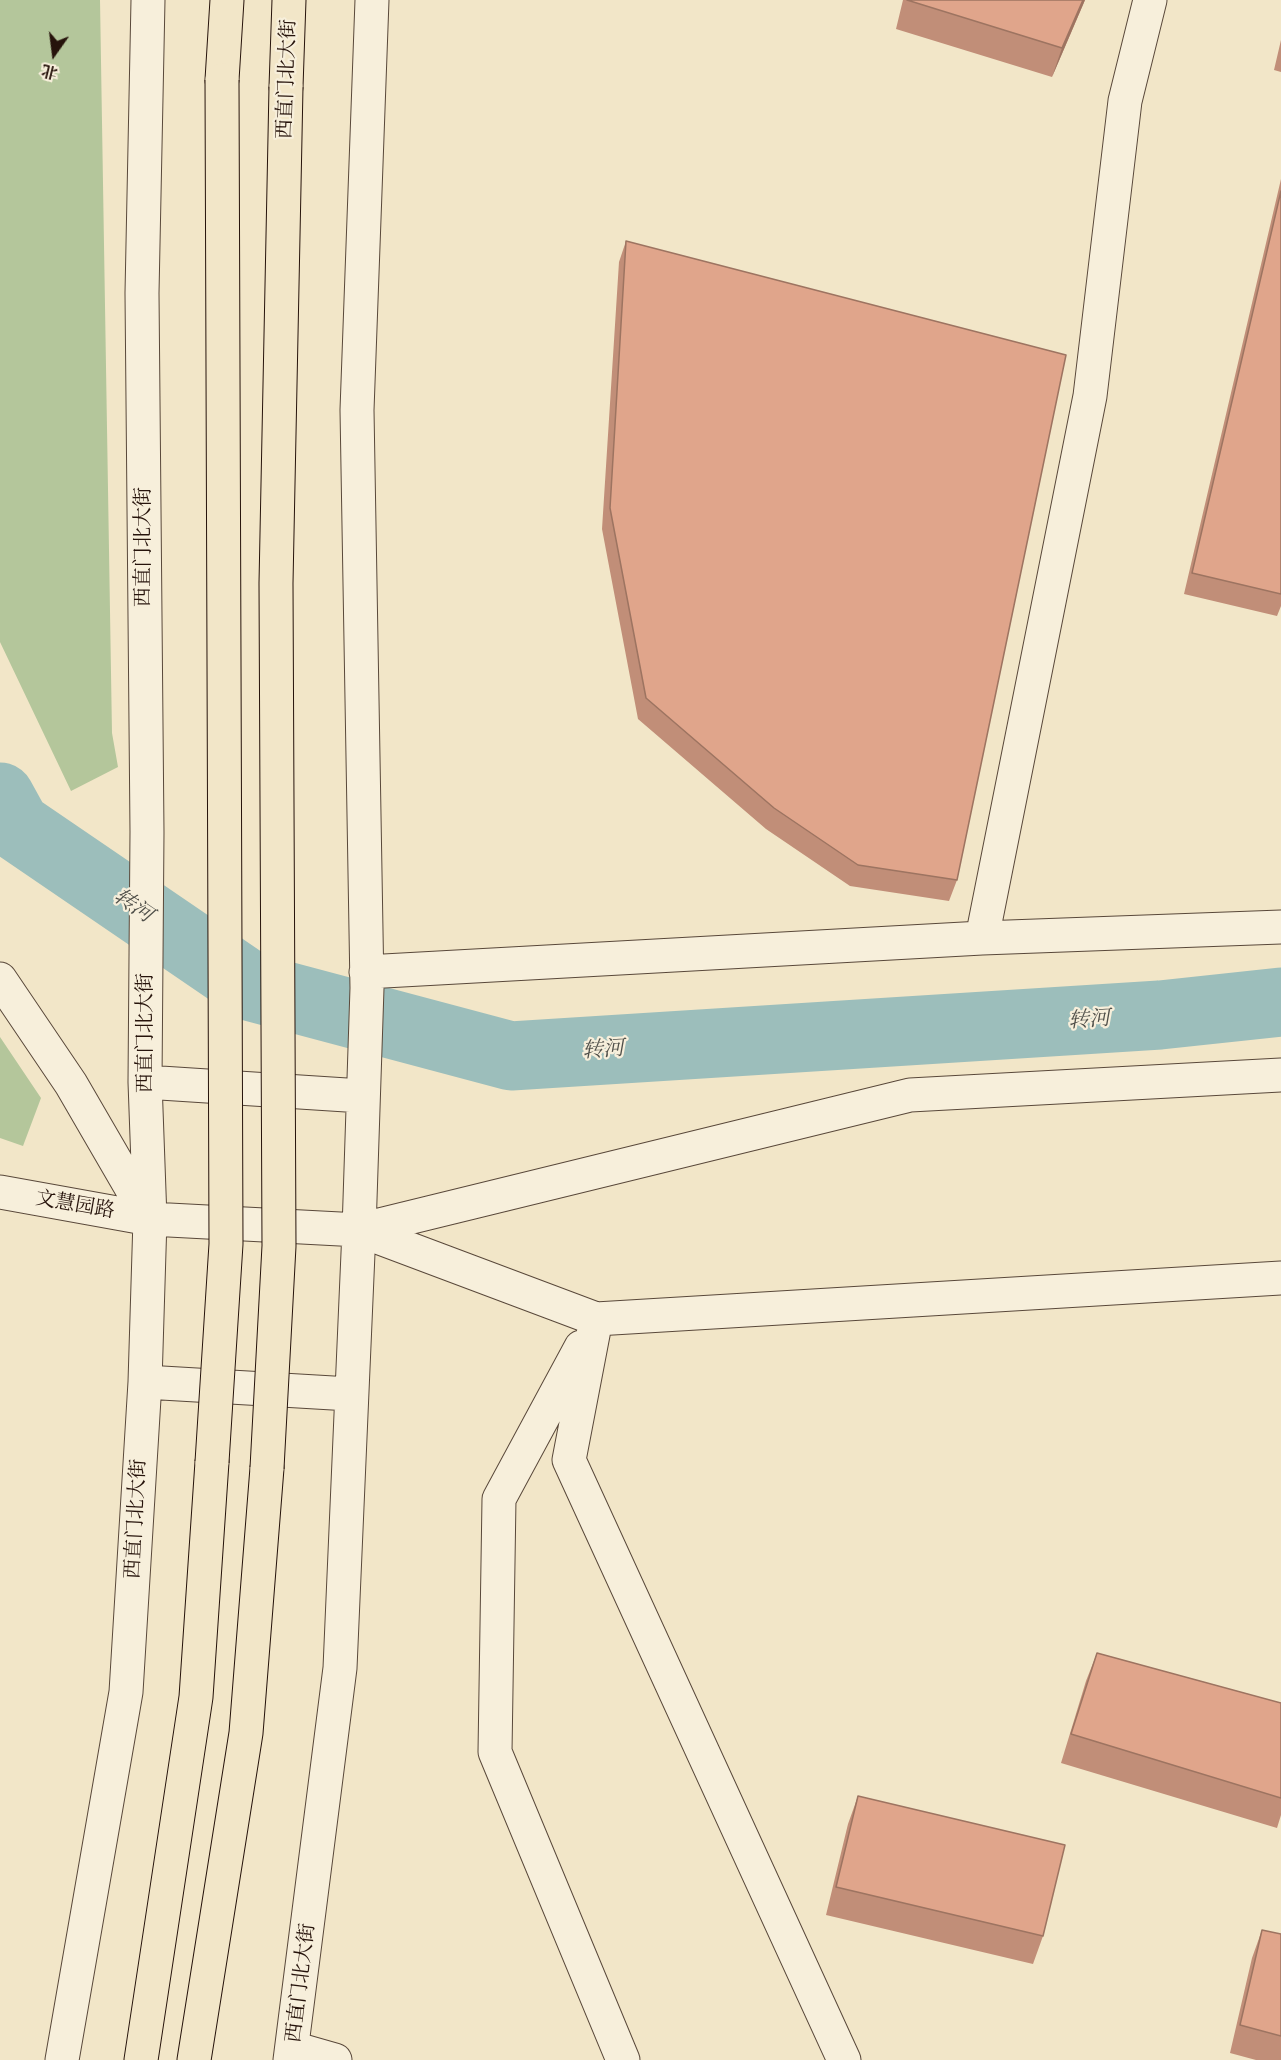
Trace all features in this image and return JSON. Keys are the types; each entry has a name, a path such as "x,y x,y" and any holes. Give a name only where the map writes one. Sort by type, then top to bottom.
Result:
{"highway":[{"path":"141,2060 196,1697 226,1245 222,80 227,0"},
{"name":"西直门北大街","path":"194,2060 246,1733 267,1468 279,1246 276,583 289,0"}],"street":[{"name":"西直门北大街","path":"62,2060 126,1692 144,1382 150,1219 145,1082 147,832 142,293 148,0"},
{"name":"西直门北大街","path":"291,2054 340,1668 358,1230 367,980 357,410 372,0"},
{"path":"982,938 1090,396 1125,101 1150,0"},
{"path":"367,980 982,938 1281,927"},
{"path":"0,979 71,1084 150,1219"},
{"path":"358,1230 910,1095 1281,1075"},
{"path":"145,1082 361,1106"},
{"name":"文慧园路","path":"0,1192 150,1219 358,1230"},
{"path":"358,1230 596,1319 1281,1278"},
{"path":"596,1319 499,1499 495,1752 623,2060"},
{"path":"596,1319 569,1460 844,2060"},
{"path":"144,1382 350,1394"},
{"path":"291,2054 335,2060"}],"green space":[{"path":"0,0 100,0 112,733 118,767 71,791 0,642"},
{"path":"0,1037 41,1098 23,1146 0,1138"}],"building":[{"path":"907,0 1083,0 1062,48"},
{"path":"1281,191 1281,594 1192,573"},
{"path":"626,241 1066,355 957,880 858,865 774,808 646,698 610,508"},
{"path":"1097,1653 1281,1703 1281,1798 1071,1734"},
{"path":"858,1796 1065,1845 1043,1936 836,1887"},
{"path":"1262,1930 1281,1934 1281,2036 1240,2025"}],"waterway":[{"name":"转河","path":"0,797 16,826 252,987 511,1056 1160,1015 1281,1002"}]}
